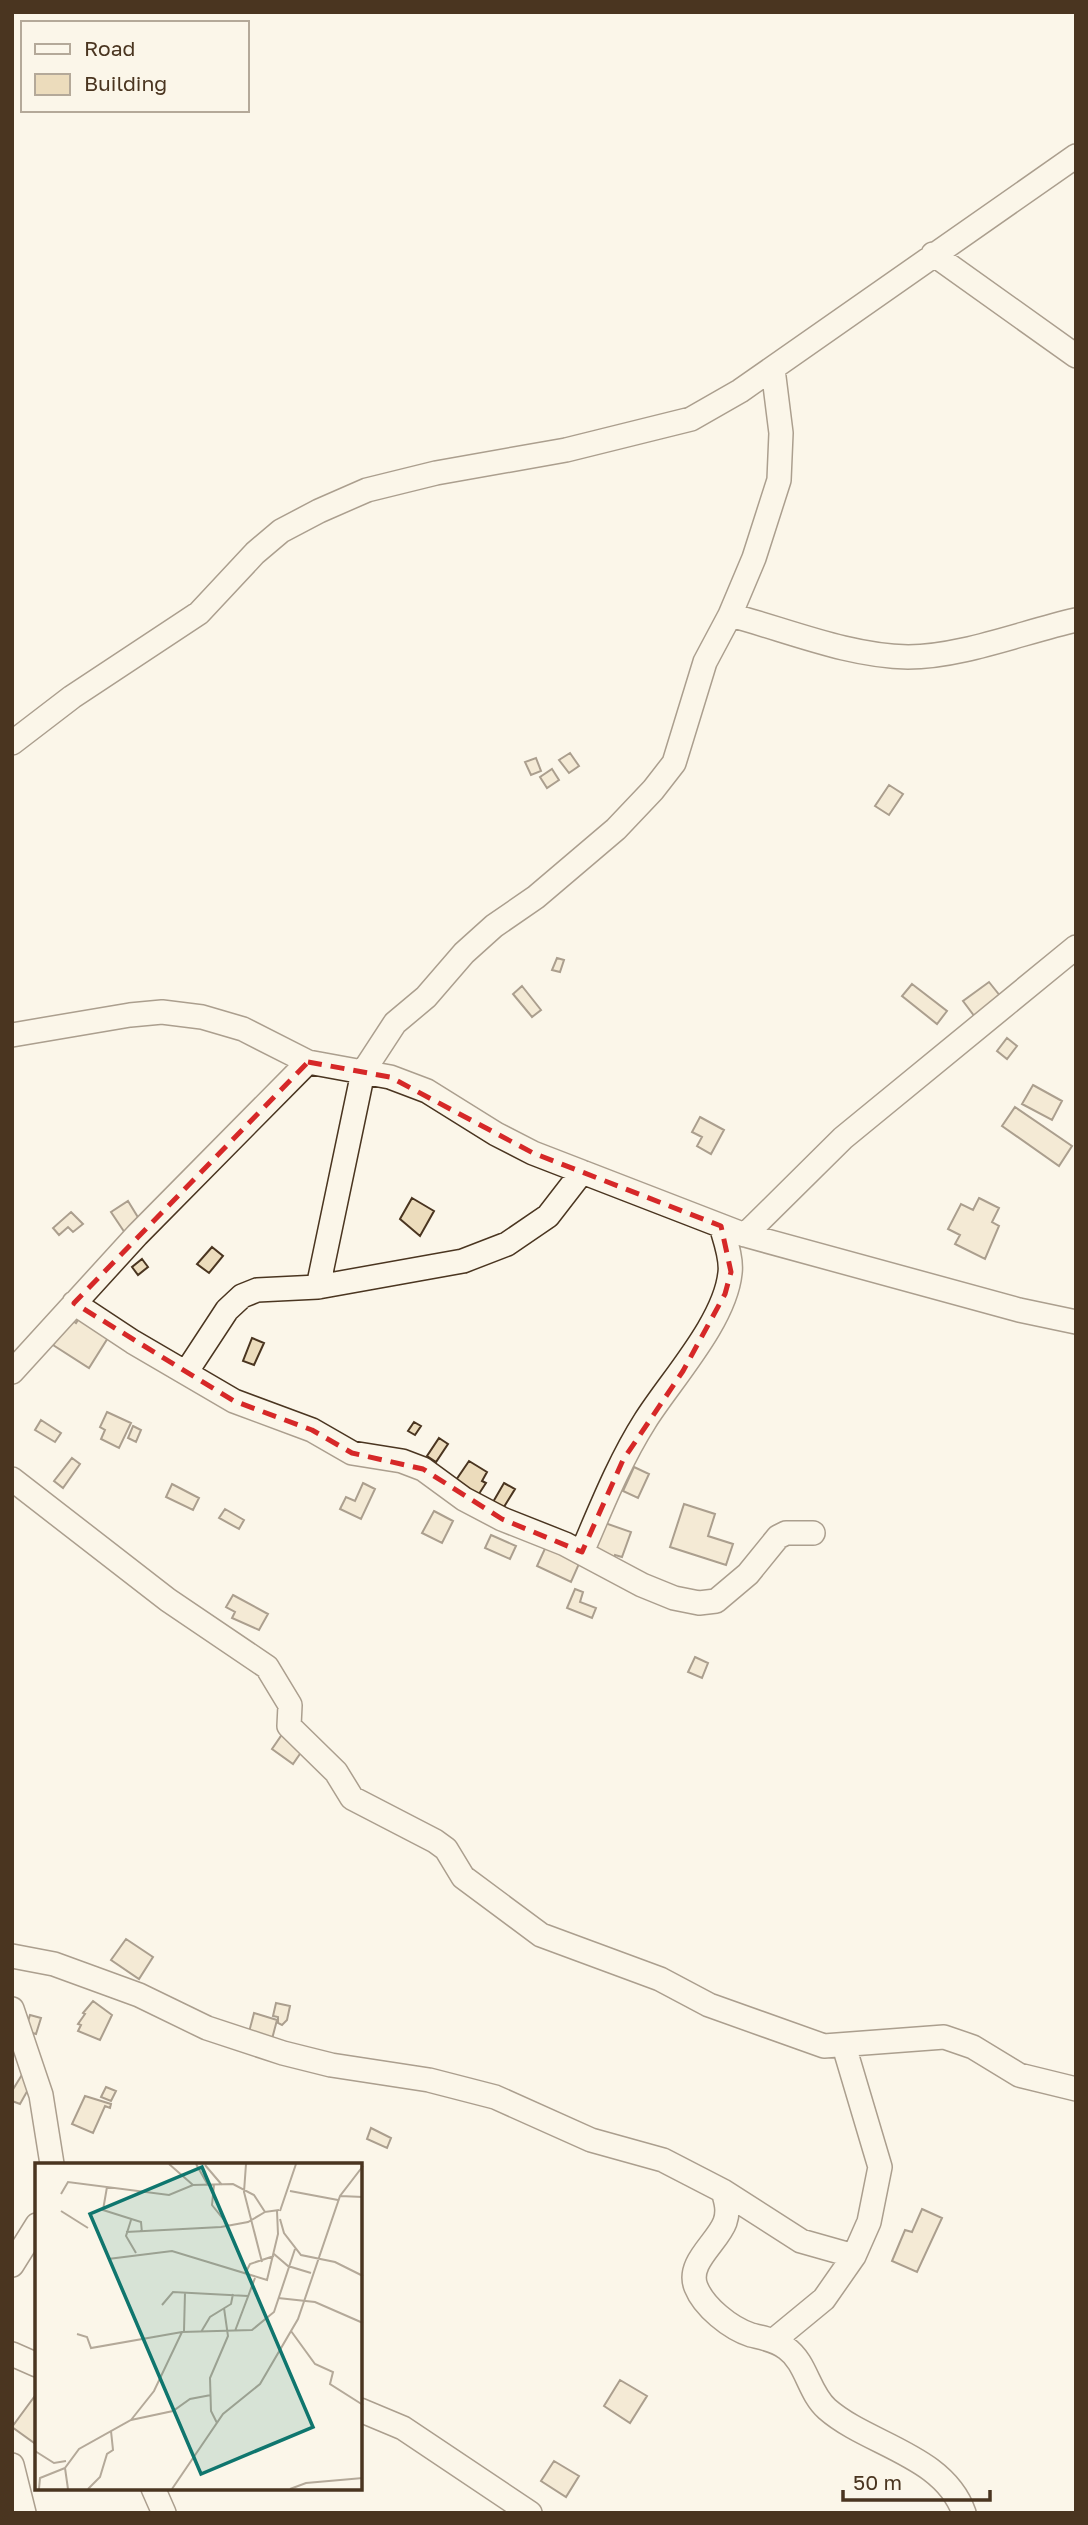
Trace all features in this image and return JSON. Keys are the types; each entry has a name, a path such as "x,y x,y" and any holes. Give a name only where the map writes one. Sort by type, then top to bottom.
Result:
{"street":[{"path":"12,743 72,697 199,613 281,531 318,511 378,487 436,473 566,450 691,419 773,369 1076,156"},
{"path":"933,254 1076,356"},
{"path":"318,1287 363,1072 395,1023 426,997 464,953 494,926 536,897 582,859 653,790 674,763 705,663 730,615 754,558 779,480 782,433 773,369"},
{"path":"730,615 845,647 884,656 911,657 941,653 1076,620"},
{"path":"745,1235 843,1138 1076,947"},
{"path":"12,1035 130,1014 162,1012 202,1017 243,1029 307,1062 363,1072 427,1091 496,1134 582,1172 745,1235 1019,1310 1076,1322"},
{"path":"12,1371 307,1062"},
{"path":"187,1371 226,1310 242,1296 257,1290 318,1287 463,1261 507,1244 548,1216 582,1172"},
{"path":"582,1552 623,1460 645,1420 683,1371 725,1294 731,1272 721,1226"},
{"path":"75,1303 155,1356 187,1371 234,1401 312,1430 352,1453 402,1461 423,1469 464,1499 502,1519 582,1552 642,1585 674,1598 699,1603 716,1601 735,1587 778,1538 786,1533 813,1533"},
{"path":"16,1492 267,1667 290,1705 289,1726 336,1772 352,1798 435,1841 446,1849 463,1877 541,1935 623,1964 689,1992 709,2005 824,2046 944,2037 972,2048 1019,2075 1076,2089"},
{"path":"12,1956 54,1964 139,1995 207,2028 283,2053 331,2065 429,2080 495,2097 591,2140 663,2160 723,2190 801,2241 854,2256"},
{"path":"12,2009 41,2095 52,2163"},
{"path":"773,2341 824,2299 854,2256 869,2222 880,2167 844,2046"},
{"path":"723,2190 727,2210 725,2223 694,2269 697,2289 710,2308 747,2334 787,2348 798,2361 813,2393 827,2409 880,2438 940,2478 953,2490 964,2513"},
{"path":"12,2265 35,2228"},
{"path":"362,2411 403,2428 530,2513"},
{"path":"12,2465 24,2513"},
{"path":"154,2490 164,2513"}],"highlighted area":[{"path":"308,1062 390,1077 533,1153 721,1226 731,1272 725,1294 683,1371 623,1460 582,1552 502,1519 423,1469 352,1453 312,1430 234,1401 74,1303"}],"building":[{"path":"570,753 579,766 569,773 559,760"},
{"path":"536,758 541,771 531,775 525,762"},
{"path":"552,769 559,780 547,788 540,777"},
{"path":"889,785 903,794 889,815 875,806"},
{"path":"557,958 564,960 560,972 552,970"},
{"path":"989,982 1001,997 975,1017 963,1001"},
{"path":"912,984 947,1011 937,1024 902,996"},
{"path":"522,986 541,1010 532,1017 513,994"},
{"path":"1007,1038 1017,1046 1007,1059 997,1051"},
{"path":"1033,1085 1062,1101 1052,1120 1022,1104"},
{"path":"1015,1107 1072,1146 1059,1166 1002,1126"},
{"path":"700,1117 724,1130 711,1154 697,1146 702,1137 692,1132"},
{"path":"412,1198 434,1211 420,1236 400,1219"},
{"path":"979,1198 999,1208 992,1222 999,1226 985,1259 955,1244 960,1235 948,1229 961,1204 973,1210"},
{"path":"128,1201 139,1219 133,1223 136,1227 125,1233 111,1212"},
{"path":"71,1212 83,1224 73,1232 68,1227 59,1235 53,1228"},
{"path":"212,1247 223,1256 209,1273 197,1264"},
{"path":"142,1259 148,1267 138,1275 132,1267"},
{"path":"82,1314 111,1333 89,1368 53,1345 70,1319 76,1323"},
{"path":"252,1338 264,1343 254,1365 243,1361"},
{"path":"107,1412 131,1423 119,1448 101,1439 105,1430 100,1427"},
{"path":"41,1420 61,1433 55,1442 35,1430"},
{"path":"414,1422 421,1426 415,1435 408,1431"},
{"path":"133,1426 141,1430 136,1442 128,1438"},
{"path":"439,1438 448,1444 436,1462 427,1456"},
{"path":"72,1458 80,1464 63,1488 54,1481"},
{"path":"469,1461 487,1472 482,1481 486,1483 475,1500 452,1486"},
{"path":"634,1467 649,1474 638,1498 623,1491"},
{"path":"363,1483 375,1489 361,1519 340,1509 346,1497 355,1501"},
{"path":"504,1483 515,1489 499,1515 489,1509"},
{"path":"172,1484 199,1498 193,1510 166,1497"},
{"path":"684,1504 715,1514 708,1536 733,1544 726,1565 670,1547"},
{"path":"225,1509 244,1520 239,1529 219,1518"},
{"path":"434,1511 453,1521 442,1543 422,1533"},
{"path":"602,1522 631,1532 622,1557 615,1555 613,1563 591,1555"},
{"path":"491,1535 516,1546 510,1559 485,1548"},
{"path":"548,1542 582,1557 571,1582 537,1566"},
{"path":"575,1589 583,1592 580,1602 596,1608 592,1618 567,1608"},
{"path":"233,1595 268,1614 259,1630 232,1618 235,1612 226,1607"},
{"path":"695,1657 708,1663 702,1678 688,1672"},
{"path":"283,1733 304,1748 293,1764 272,1749"},
{"path":"126,1939 153,1957 139,1979 111,1960"},
{"path":"93,2001 112,2015 100,2040 78,2031 81,2025 78,2024 85,2014 83,2013"},
{"path":"276,2003 290,2006 287,2020 282,2025 278,2023 278,2017 273,2016"},
{"path":"254,2013 277,2020 272,2039 249,2032"},
{"path":"30,2015 41,2018 36,2034 25,2031"},
{"path":"23,2073 34,2079 20,2104 12,2101 12,2091"},
{"path":"106,2087 116,2091 111,2101 101,2097"},
{"path":"85,2096 111,2104 110,2108 105,2106 93,2133 72,2124"},
{"path":"371,2128 391,2138 387,2148 367,2139"},
{"path":"922,2209 942,2218 917,2272 892,2261 905,2230 912,2232"},
{"path":"620,2380 647,2396 630,2423 604,2406"},
{"path":"35,2396 35,2444 12,2427"},
{"path":"554,2461 579,2476 566,2497 541,2481"}]}
